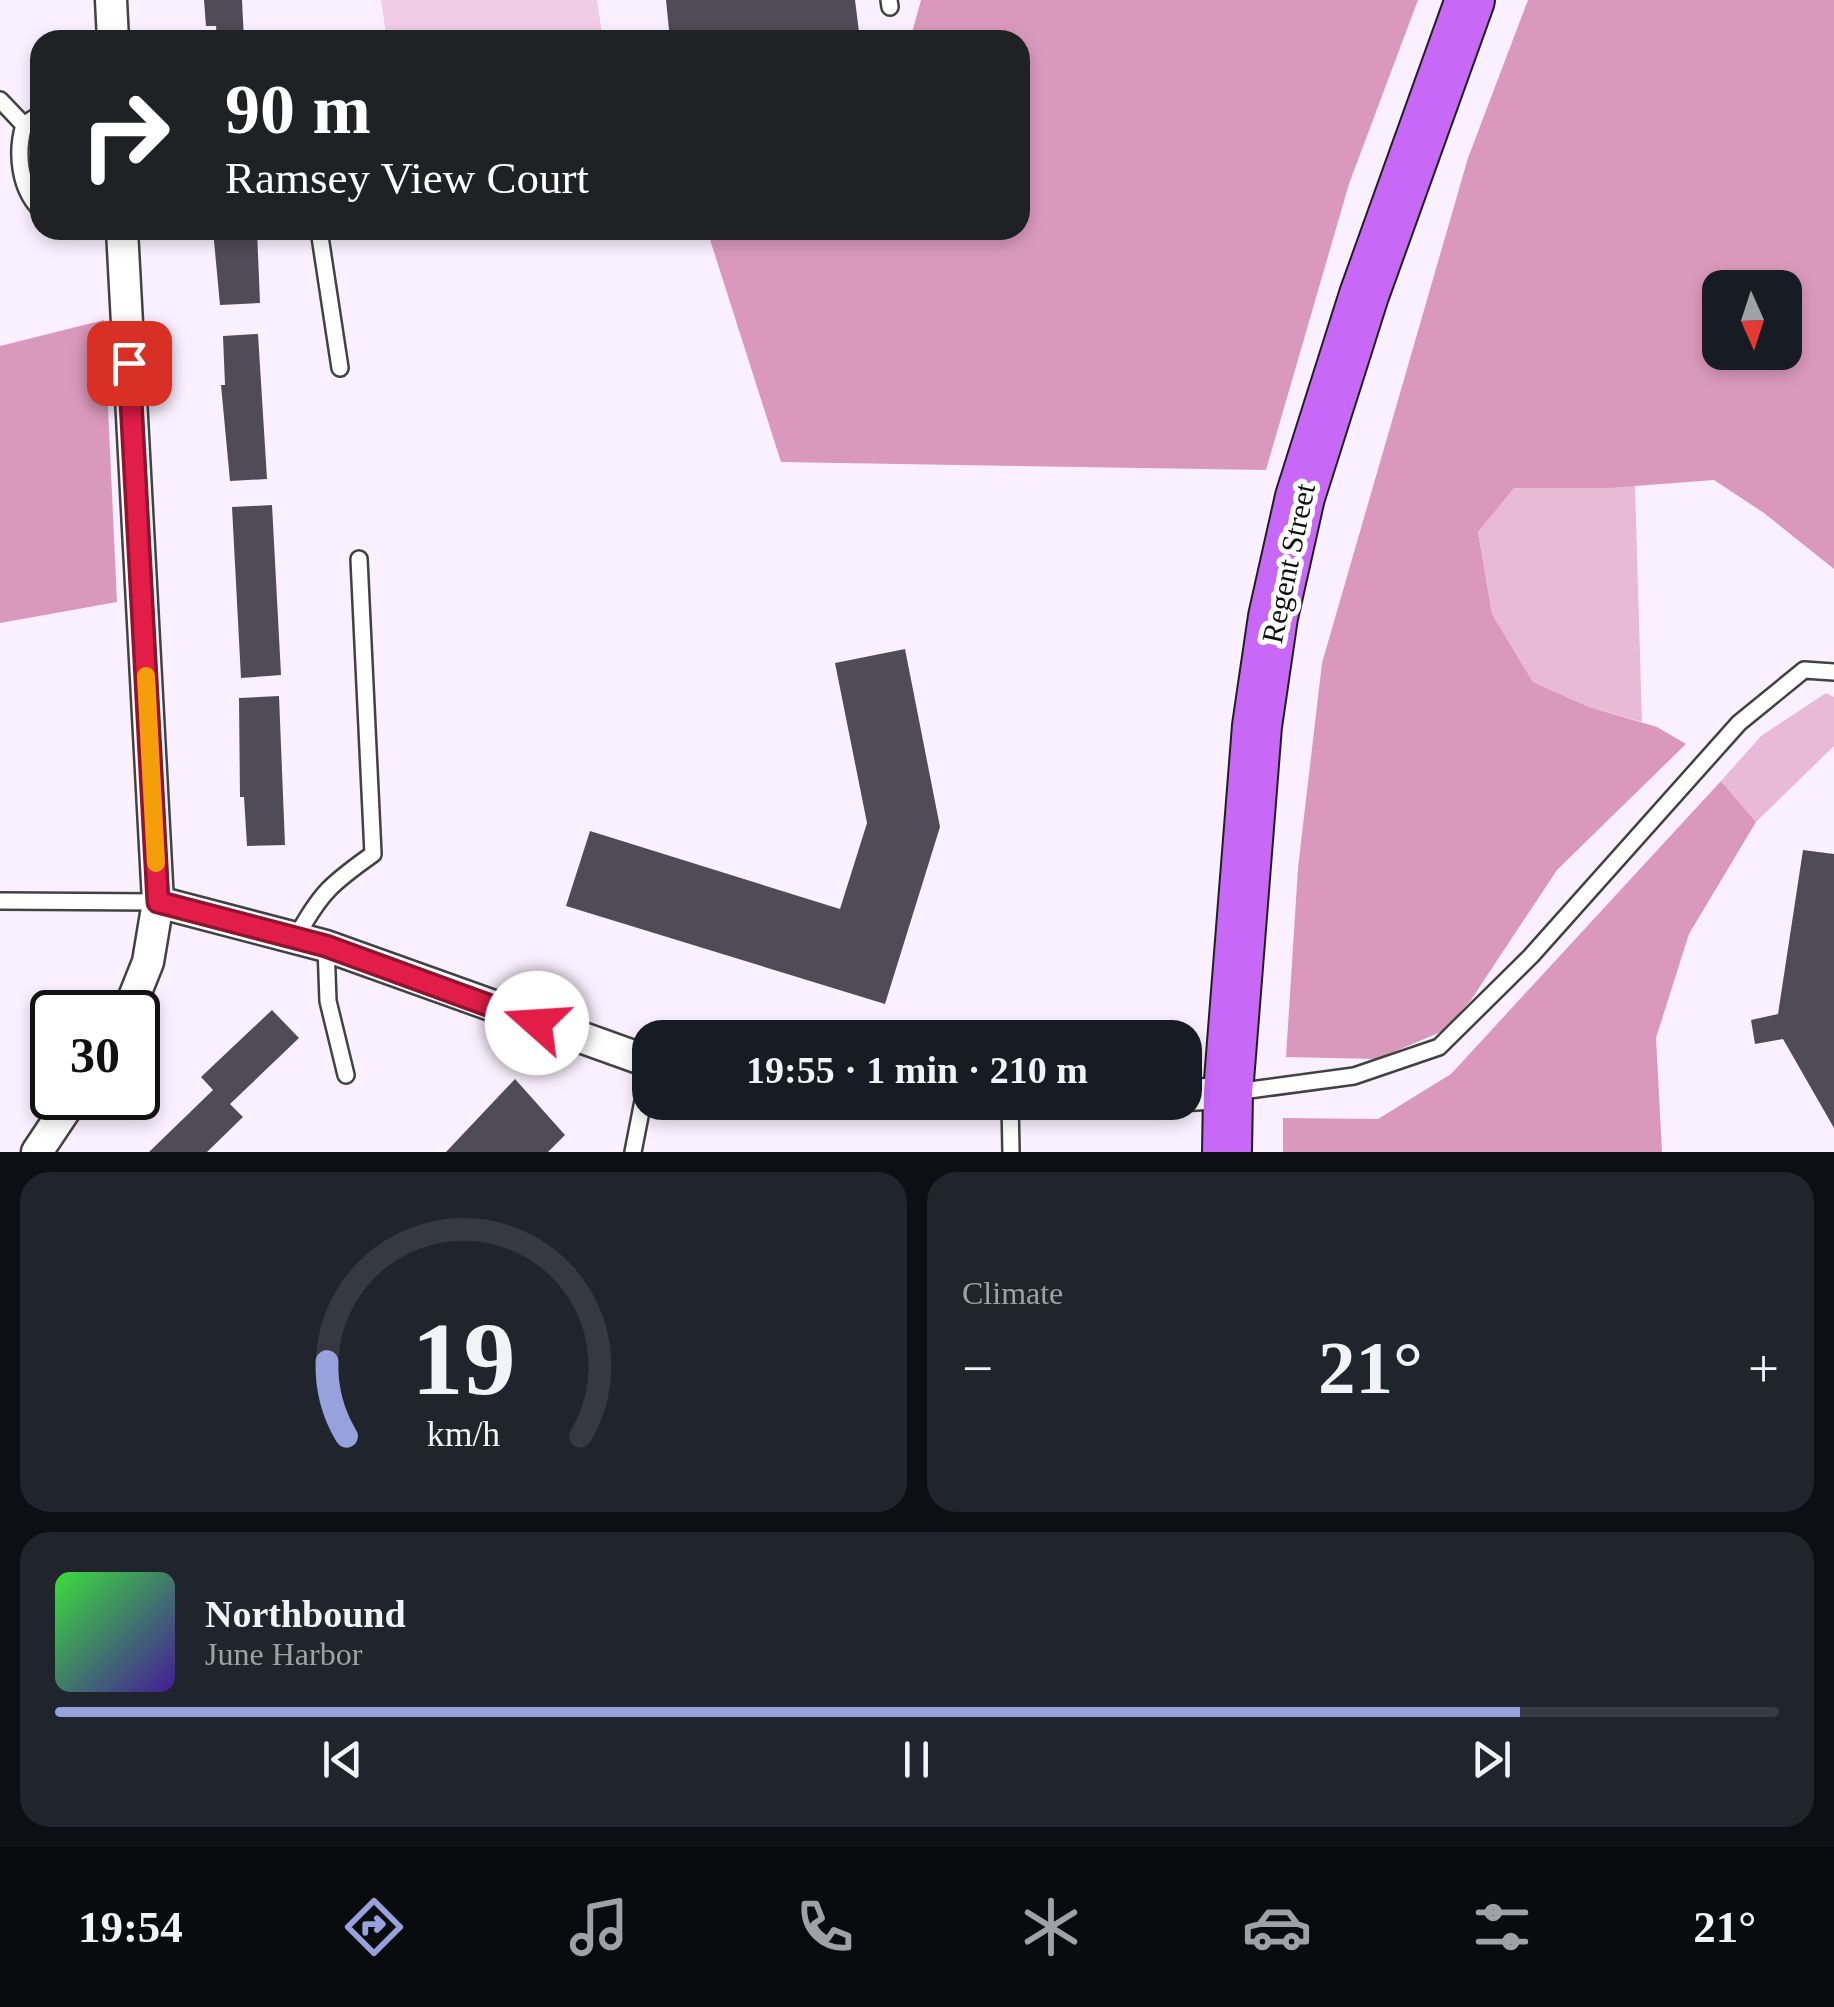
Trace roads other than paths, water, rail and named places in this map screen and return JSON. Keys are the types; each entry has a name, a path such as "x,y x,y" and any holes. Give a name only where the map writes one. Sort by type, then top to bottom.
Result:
{"main road":[{"name":"Regent Street","path":"1227,1152 1206,1094 1257,726 1285,566 1300,497 1364,295 1470,0"}],"street":[{"path":"110,0 112,30"},
{"path":"123,240 158,902 148,962 137,990"},
{"path":"158,902 326,946 632,1056"},
{"path":"37,1152 58,1120"}],"lane":[{"path":"0,100 24,125"},
{"path":"0,119 24,125"},
{"path":"30,121 24,125 18,145 25,187 30,194"},
{"path":"321,240 340,368"},
{"path":"296,938 316,900 341,876 374,854 359,559"},
{"path":"1206,1094 1354,1076 1439,1048 1530,956 1738,723 1804,670 1834,672"},
{"path":"0,901 158,902"},
{"path":"326,946 328,1001 346,1075"},
{"path":"633,1152 639,1120"},
{"path":"1010,1120 1011,1152"}]}
